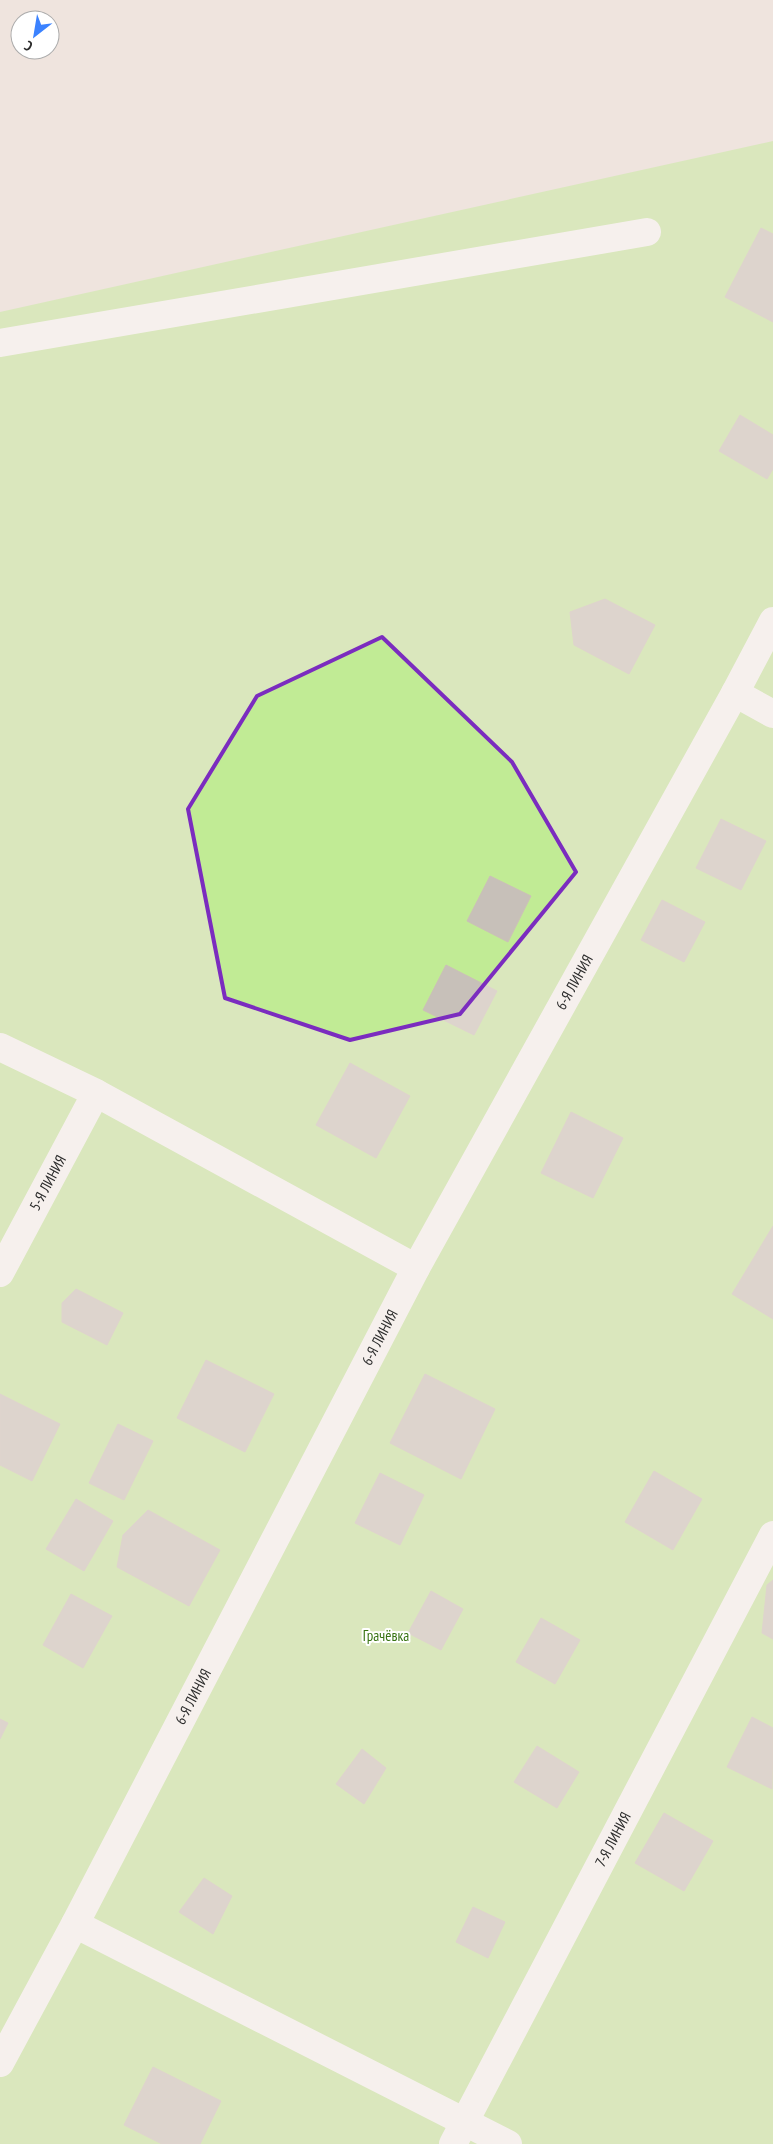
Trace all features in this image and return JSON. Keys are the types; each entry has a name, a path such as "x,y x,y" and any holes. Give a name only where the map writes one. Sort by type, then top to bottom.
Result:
{"street":[{"path":"0,343 647,232"},
{"name":"6-Я ЛИНИЯ","path":"0,2063 75,1924 416,1268 735,693 773,621"},
{"path":"735,693 773,714"},
{"path":"0,1047 96,1093 416,1268"},
{"name":"5-Я ЛИНИЯ","path":"0,1273 96,1093"},
{"name":"7-Я ЛИНИЯ","path":"459,2132 773,1535"},
{"path":"75,1924 459,2132 508,2144"}],"highlighted area":[{"path":"382,637 512,762 576,872 460,1014 350,1040 225,998 188,809 257,696"}],"green space":[{"name":"Грачёвка","path":"773,141 773,2144 0,2144 0,312"}],"building":[{"path":"761,228 773,234 773,322 725,297"},
{"path":"740,415 773,435 773,469 767,479 719,451"},
{"path":"605,599 655,625 629,674 574,645 570,612"},
{"path":"721,819 766,841 741,890 696,868"},
{"path":"490,876 531,896 508,942 467,921"},
{"path":"662,900 705,922 684,962 641,940"},
{"path":"446,965 497,991 474,1035 423,1010"},
{"path":"350,1063 410,1096 376,1158 316,1125"},
{"path":"571,1112 623,1138 593,1198 541,1173"},
{"path":"773,1226 773,1319 732,1294"},
{"path":"76,1289 123,1313 107,1345 62,1322 62,1303"},
{"path":"206,1360 274,1394 245,1452 177,1418"},
{"path":"425,1374 495,1409 461,1479 390,1443"},
{"path":"0,1394 60,1424 32,1481 0,1465"},
{"path":"118,1424 153,1441 124,1500 89,1483"},
{"path":"654,1471 702,1499 673,1550 625,1522"},
{"path":"380,1473 424,1495 400,1545 355,1523"},
{"path":"76,1499 113,1521 84,1571 46,1549"},
{"path":"148,1510 220,1550 189,1606 117,1567 123,1535"},
{"path":"773,1580 773,1639 762,1633 767,1585"},
{"path":"431,1591 463,1609 441,1650 408,1633"},
{"path":"71,1594 112,1616 83,1668 43,1645"},
{"path":"541,1618 580,1640 555,1684 516,1662"},
{"path":"752,1717 773,1728 772,1789 727,1767"},
{"path":"0,1719 8,1723 0,1739"},
{"path":"537,1746 579,1772 557,1808 514,1782"},
{"path":"362,1749 386,1768 364,1804 336,1784"},
{"path":"664,1813 713,1841 684,1891 635,1863"},
{"path":"204,1878 232,1896 213,1934 179,1912"},
{"path":"473,1907 505,1922 488,1958 456,1942"},
{"path":"153,2067 221,2101 200,2144 162,2144 124,2125"}]}
